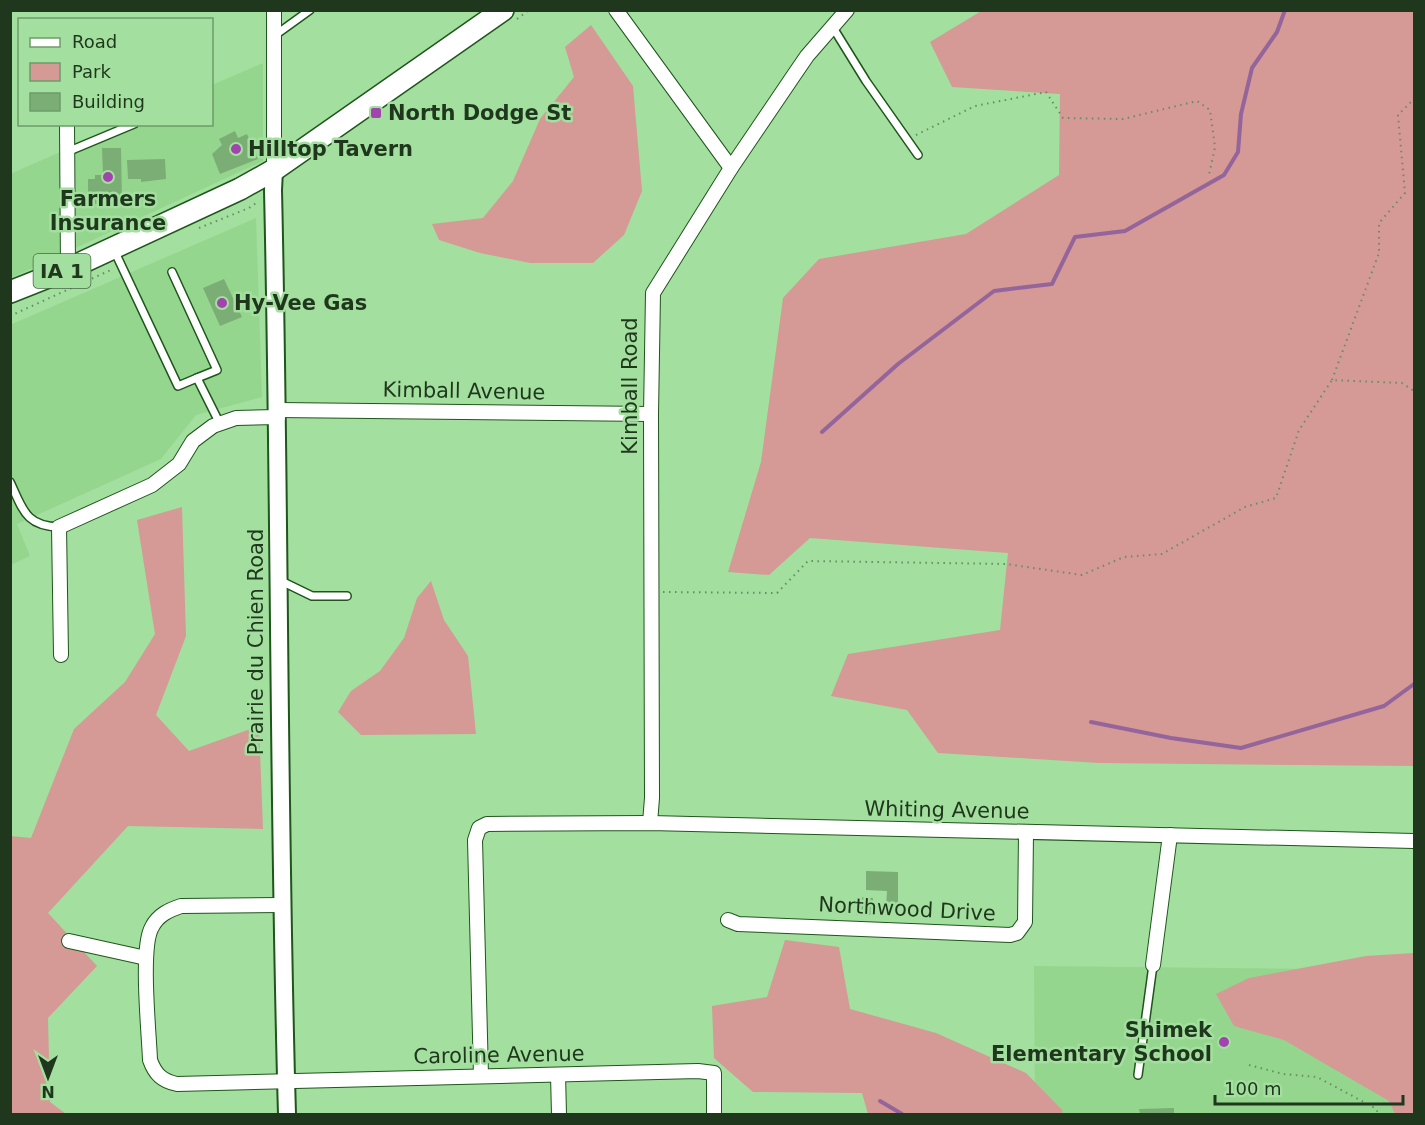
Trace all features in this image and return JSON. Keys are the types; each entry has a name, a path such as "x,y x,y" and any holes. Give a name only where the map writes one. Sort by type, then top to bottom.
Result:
{"main road":[{"name":"IA 1","path":"10,292 68,269 240,189 274,170 503,10"}],"street":[{"path":"274,10 274,170"},
{"path":"616,10 731,168"},
{"name":"Kimball Road","path":"650,823 652,798 653,293 731,168 794,75 847,10"},
{"path":"67,126 68,269"},
{"name":"Prairie du Chien Road","path":"274,170 281,905 287,1114"},
{"name":"Kimball Avenue","path":"220,423 236,418 278,414 651,414"},
{"path":"61,655 59,527 152,485 179,464 193,441 220,423"},
{"name":"Whiting Avenue","path":"482,1076 475,840 479,828 487,824 650,823 1414,841"},
{"name":"Northwood Drive","path":"728,920 738,924 1011,935 1017,933 1025,922 1026,833"},
{"path":"1153,965 1170,836"},
{"name":"Caroline Avenue","path":"281,905 181,906 169,910 152,925 147,937 146,958 150,1060 153,1069 160,1077 177,1084 698,1071 714,1073 714,1114"},
{"path":"69,941 146,958"},
{"path":"558,1075 559,1114"}],"lane":[{"path":"274,36 310,10"},
{"path":"832,26 866,81 918,155"},
{"path":"67,152 129,126"},
{"path":"113,248 178,386 217,370 172,272"},
{"path":"197,378 220,423"},
{"path":"10,482 25,513 32,521 46,526 59,527"},
{"path":"279,580 312,596 347,596"},
{"path":"1138,1075 1153,965"}],"path":[{"path":"906,140 975,106 1046,92 1063,118 1123,119 1197,101 1210,110 1215,147 1209,175"},
{"path":"651,592 777,593 808,561 1006,564 1082,575 1124,557 1162,554 1245,507 1276,498 1299,430 1332,380 1379,253 1379,223 1405,193 1398,115 1414,99"},
{"path":"1332,380 1402,383 1414,391"},
{"path":"1249,1065 1283,1074 1317,1077 1375,1108 1378,1114"}],"shaded area":[{"path":"263,63 263,161 11,278 10,174 120,126 213,126 213,85"},
{"path":"256,218 262,397 196,415 161,459 17,524 30,556 11,565 10,325"},
{"name":"Shimek Elementary School","path":"1034,966 1414,970 1414,1114 1035,1114"}],"green space":[{"path":"983,10 1414,11 1414,766 1099,763 938,753 907,710 831,696 848,654 1000,630 1008,553 810,538 769,575 728,572 761,462 783,298 819,259 966,234 1059,175 1060,94 952,87 930,42"},
{"path":"591,25 633,86 642,191 624,235 593,263 530,263 480,253 439,240 432,224 483,218 513,181 540,119 574,77 565,47"},
{"path":"182,507 186,636 156,715 189,751 259,726 263,829 128,826 48,913 97,966 48,1018 50,1102 66,1114 11,1114 10,836 31,838 74,729 125,682 155,634 137,520"},
{"path":"431,581 444,620 468,656 476,734 361,735 338,712 351,691 380,671 404,638 417,598"},
{"path":"785,940 839,947 850,1009 936,1033 1026,1073 1062,1110 1063,1114 868,1114 862,1093 753,1092 714,1058 712,1006 767,997"},
{"path":"1414,953 1414,1114 1395,1114 1389,1101 1284,1040 1234,1026 1216,994 1249,978 1366,956"}],"building":[{"name":"Hilltop Tavern","path":"235,131 238,138 247,134 258,159 220,174 212,154 222,145 219,139"},
{"name":"Farmers Insurance","path":"102,148 121,148 122,203 88,204 88,179 95,179 95,175 103,175"},
{"path":"165,159 166,179 141,182 141,179 128,179 127,160"},
{"name":"Hy-Vee Gas","path":"224,279 242,317 220,326 203,288"},
{"path":"866,871 898,872 898,909 886,909 887,891 866,890"},
{"path":"856,897 873,898 873,915 856,915"},
{"path":"1174,1108 1174,1114 1140,1114 1139,1109"}],"waterway":[{"path":"822,432 898,364 994,291 1052,284 1075,237 1125,231 1224,175 1238,152 1241,114 1252,68 1277,32 1285,10"},
{"path":"1091,722 1171,738 1241,748 1384,706 1414,684"},
{"path":"880,1101 902,1114"}],"place":[{"name":"North Dodge St","path":"376,113"},
{"name":"Hilltop Tavern","path":"236,149"},
{"name":"Farmers Insurance","path":"108,177"},
{"name":"Hy-Vee Gas","path":"222,303"},
{"name":"Shimek Elementary School","path":"1224,1042"}]}
